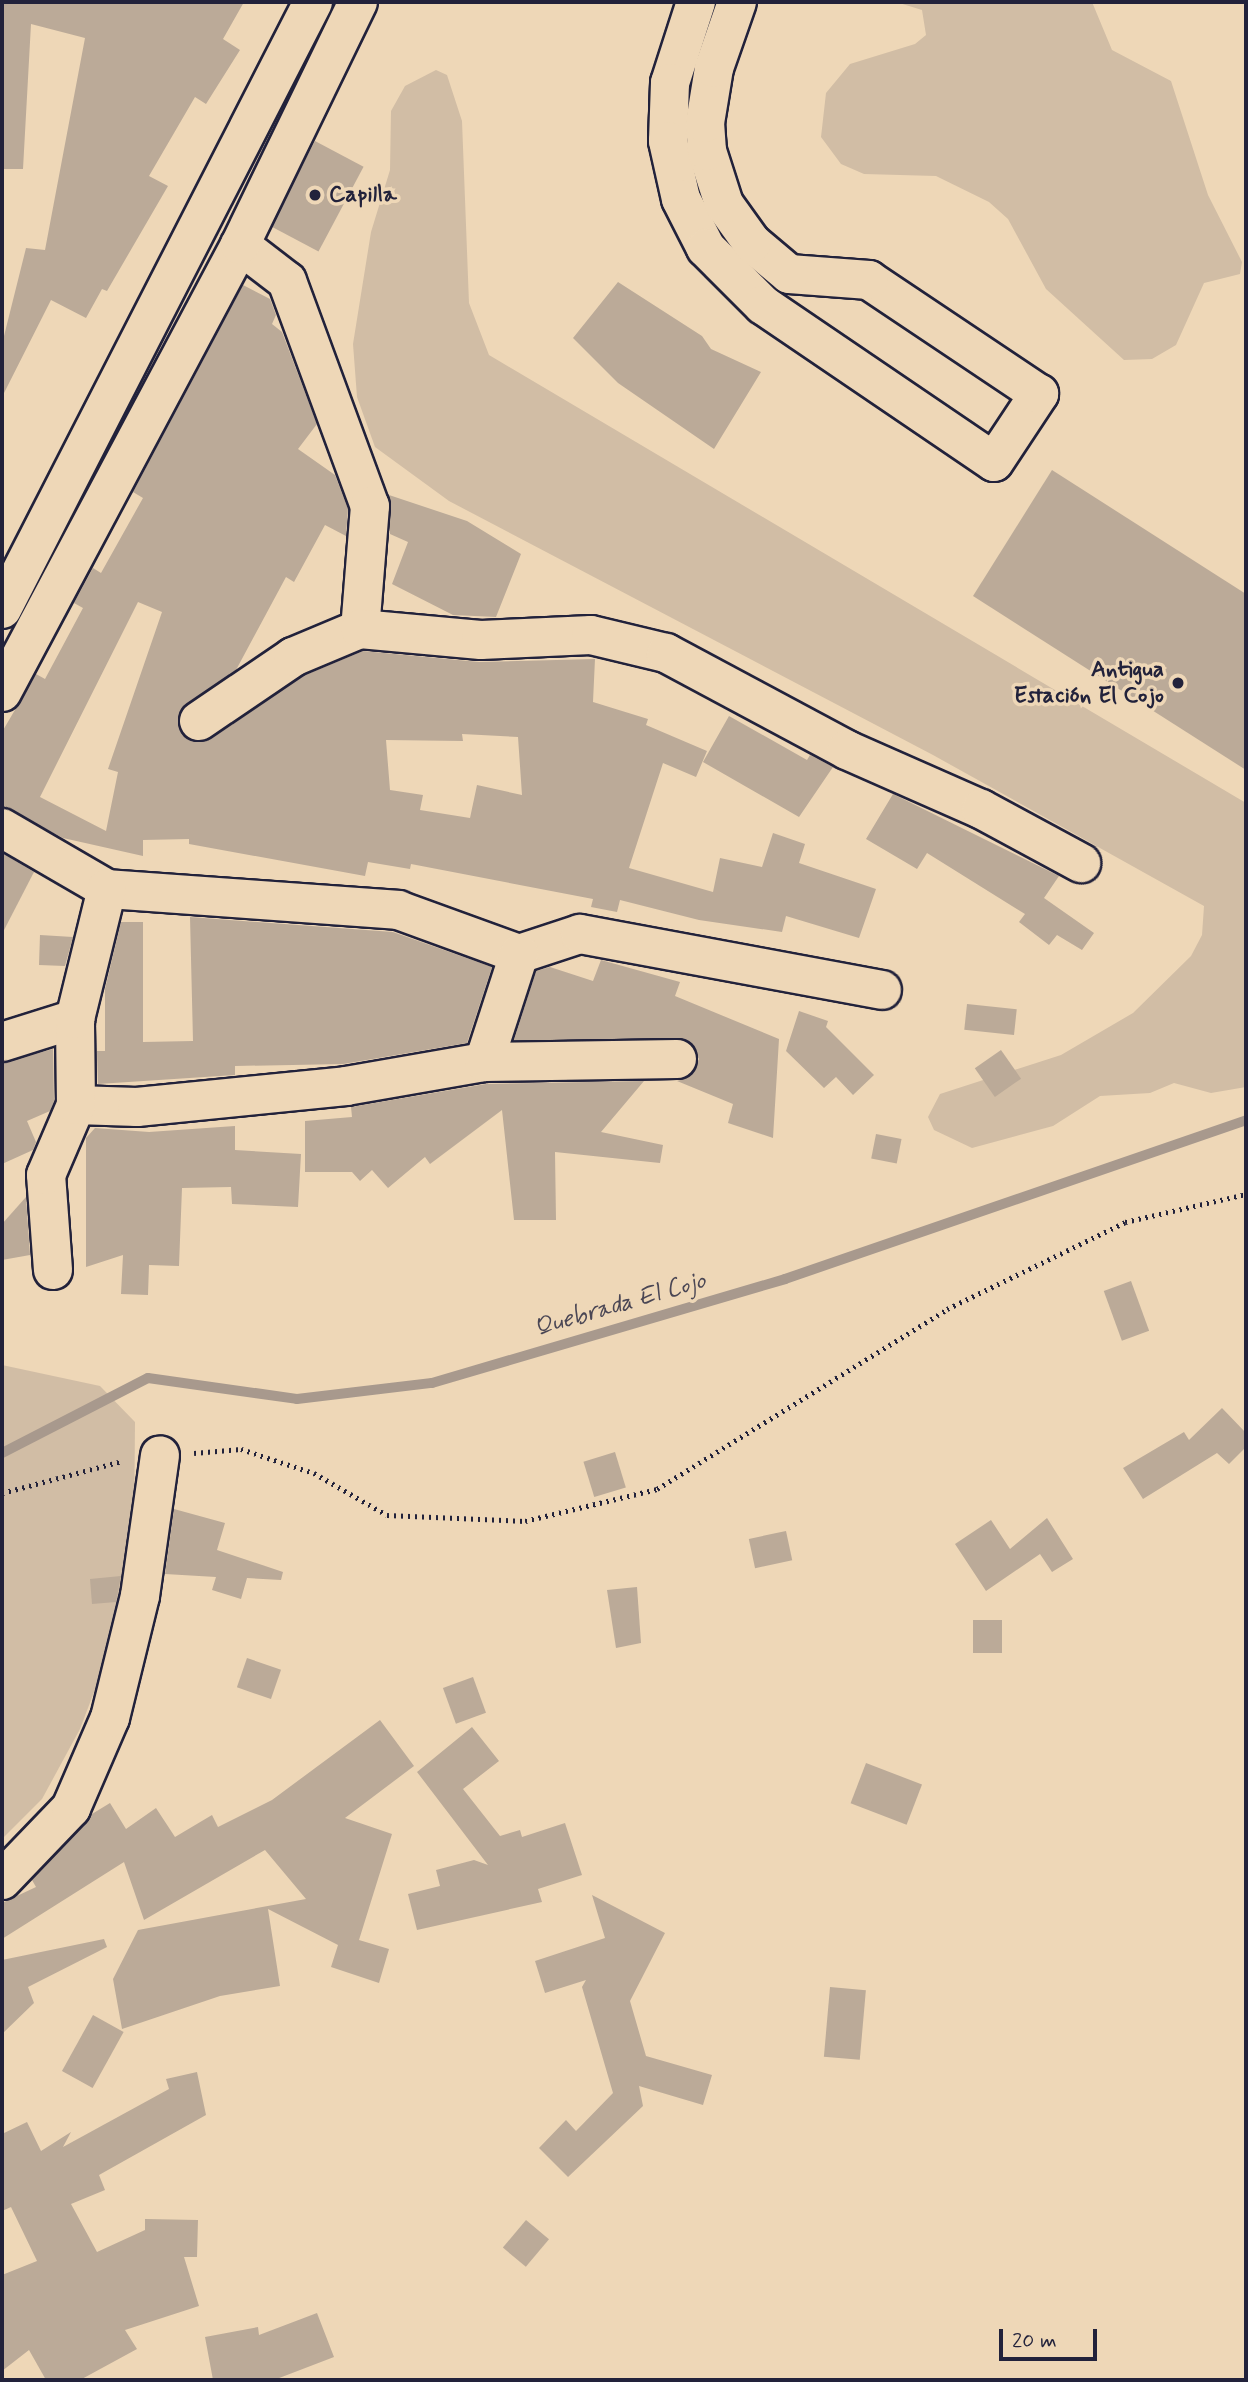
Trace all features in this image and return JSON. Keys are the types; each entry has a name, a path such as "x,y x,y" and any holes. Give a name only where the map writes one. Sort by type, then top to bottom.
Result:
{"street":[{"path":"2,608 313,2"},
{"path":"2,692 240,245 358,2"},
{"path":"696,2 670,83 668,142 681,199 706,248 763,305 993,462 1039,394 869,280 789,274 752,243 724,204 707,151 705,123 713,68 737,2"},
{"path":"240,245 287,281 370,506 360,629"},
{"path":"200,721 293,657 360,629 481,640 591,635 666,653 847,750 981,810 1081,863"},
{"path":"2,828 107,889 398,910 519,954 580,934 883,990"},
{"path":"52,1270 46,1175 76,1105 75,1019 107,889"},
{"path":"484,1062 519,954"},
{"path":"2,1042 75,1019"},
{"path":"76,1105 137,1107 346,1086 484,1062 677,1059"},
{"path":"2,1880 71,1808 110,1718 140,1596 160,1455"}],"path":[{"path":"2,1493 70,1471 160,1455 242,1449 314,1473 387,1516 538,1518 657,1489 947,1309 1125,1222 1246,1194"}],"shaded area":[{"path":"896,2 1092,2 1112,50 1171,81 1208,195 1242,262 1240,274 1204,283 1176,345 1152,359 1124,360 1046,289 1008,219 989,202 936,176 864,174 841,164 821,137 826,93 850,64 915,44 926,35 922,10"},
{"path":"436,70 447,75 462,121 469,303 489,355 1246,803 1246,1087 1211,1093 1174,1083 1150,1093 1100,1096 1053,1126 972,1148 934,1130 928,1117 940,1094 1061,1055 1133,1013 1191,956 1202,935 1204,906 933,755 449,501 375,447 357,397 353,344 371,232 390,170 391,111 405,86"},
{"path":"2,1365 100,1386 135,1422 134,1533 113,1642 80,1729 42,1799 2,1839"}],"building":[{"path":"2,2 244,2 223,39 240,50 206,104 195,97 149,176 168,186 107,291 102,289 86,318 51,300 2,397 2,344 26,248 45,250 85,38 31,24 23,169 2,169"},
{"name":"Capilla","path":"315,141 364,167 318,252 270,226"},
{"path":"618,282 702,336 711,349 761,372 714,449 618,383 573,338"},
{"path":"243,285 270,299 276,315 272,324 282,332 317,424 298,449 335,475 348,509 346,536 325,525 294,582 286,577 236,670 180,711 181,734 190,741 211,739 303,676 363,651 479,662 595,659 593,702 648,719 646,725 707,751 696,777 663,763 629,868 713,892 720,858 762,867 773,833 805,844 799,863 876,889 859,938 786,916 782,932 699,920 620,900 617,912 591,907 593,899 411,864 410,869 368,862 365,876 189,844 189,839 143,840 143,856 63,838 2,806 2,732 36,674 45,679 83,608 74,603 93,568 101,573 143,498 133,492","holes":["138,602 162,612 108,769 118,772 106,831 40,797","462,734 518,737 522,795 477,785 470,818 420,810 423,795 390,790 386,740 463,741"]},
{"name":"Antigua Estación El Cojo","path":"1052,470 1246,594 1246,770 973,596"},
{"path":"389,495 467,521 521,554 496,617 453,615 392,584 408,542 390,534"},
{"path":"729,716 807,760 810,755 833,767 799,817 703,762"},
{"path":"893,794 1059,876 1044,898 1094,933 1082,950 1057,935 1049,945 1019,922 1025,914 927,853 917,869 866,839"},
{"path":"2,853 34,872 2,934"},
{"path":"190,917 393,932 492,967 467,1043 343,1064 235,1066 235,1075 98,1084 97,1051 105,1051 105,989 121,922 143,922 143,1042 193,1041"},
{"path":"40,935 73,937 65,966 39,965"},
{"path":"601,960 680,982 675,996 779,1039 773,1138 728,1123 733,1104 677,1081 689,1077 699,1059 687,1040 514,1040 536,971 550,967 593,981"},
{"path":"967,1004 1017,1009 1014,1035 964,1030"},
{"path":"799,1011 828,1021 826,1027 874,1075 853,1095 836,1077 824,1088 786,1051"},
{"path":"53,1049 54,1101 50,1111 27,1121 36,1142 33,1150 2,1164 2,1063"},
{"path":"1001,1050 1021,1079 995,1097 975,1068"},
{"path":"644,1081 601,1132 663,1145 660,1163 555,1152 556,1220 514,1220 502,1110 430,1164 425,1157 388,1188 372,1170 360,1181 352,1172 305,1172 305,1121 352,1117 351,1107 486,1084"},
{"path":"235,1126 235,1150 301,1154 298,1207 232,1204 231,1187 182,1188 179,1266 149,1265 148,1295 121,1294 123,1255 86,1267 86,1138 95,1128 149,1132"},
{"path":"876,1134 902,1139 897,1164 871,1159"},
{"path":"26,1197 30,1255 2,1260 2,1224"},
{"path":"1131,1281 1149,1331 1122,1341 1104,1291"},
{"path":"1222,1408 1246,1433 1246,1447 1229,1464 1217,1453 1143,1499 1123,1468 1184,1432 1189,1440"},
{"path":"615,1452 626,1487 594,1497 583,1462"},
{"path":"174,1509 225,1523 217,1550 283,1572 281,1580 247,1578 241,1599 212,1590 216,1577 165,1574"},
{"path":"1047,1518 1073,1559 1052,1572 1040,1554 986,1591 955,1544 991,1520 1010,1549"},
{"path":"786,1531 792,1560 755,1568 749,1539"},
{"path":"121,1576 116,1602 92,1604 90,1579"},
{"path":"637,1587 641,1643 616,1648 607,1590"},
{"path":"973,1620 1002,1620 1002,1653 973,1653"},
{"path":"247,1658 281,1670 271,1699 237,1687"},
{"path":"473,1677 486,1713 456,1724 443,1688"},
{"path":"380,1720 414,1766 345,1818 392,1834 359,1940 389,1949 379,1983 331,1967 338,1945 268,1909 280,1986 220,1996 122,2029 113,1979 138,1930 306,1899 265,1850 144,1920 124,1862 2,1939 2,1903 36,1887 32,1880 92,1814 110,1803 126,1829 156,1808 175,1837 212,1815 218,1827 272,1800"},
{"path":"472,1727 499,1761 463,1789 500,1836 520,1830 522,1837 565,1823 582,1875 538,1889 542,1902 417,1930 408,1894 440,1886 436,1870 474,1860 488,1865 417,1772"},
{"path":"866,1763 922,1785 907,1825 851,1803"},
{"path":"592,1895 665,1933 630,2001 646,2056 712,2075 703,2105 639,2086 643,2106 568,2177 539,2148 566,2120 576,2131 613,2093 582,1987 586,1980 545,1993 535,1961 605,1938"},
{"path":"104,1939 107,1947 28,1987 34,2003 2,2034 2,1960"},
{"path":"830,1987 866,1990 860,2060 824,2057"},
{"path":"93,2015 124,2032 93,2088 62,2071"},
{"path":"197,2072 206,2115 99,2175 105,2190 71,2204 97,2252 145,2230 145,2219 198,2220 197,2257 184,2257 199,2306 125,2330 137,2349 80,2380 46,2380 29,2350 2,2371 2,2275 37,2261 11,2207 2,2211 2,2134 27,2122 41,2151 71,2132 63,2147 169,2089 166,2079"},
{"path":"526,2220 549,2239 526,2267 503,2248"},
{"path":"317,2313 334,2357 274,2380 213,2380 205,2337 258,2327 259,2335"}],"waterway":[{"name":"Quebrada El Cojo","path":"2,1453 148,1378 297,1399 432,1383 785,1279 1246,1120"}],"place":[{"name":"Capilla","path":"315,195"},
{"name":"Antigua Estación El Cojo","path":"1178,683"}]}
